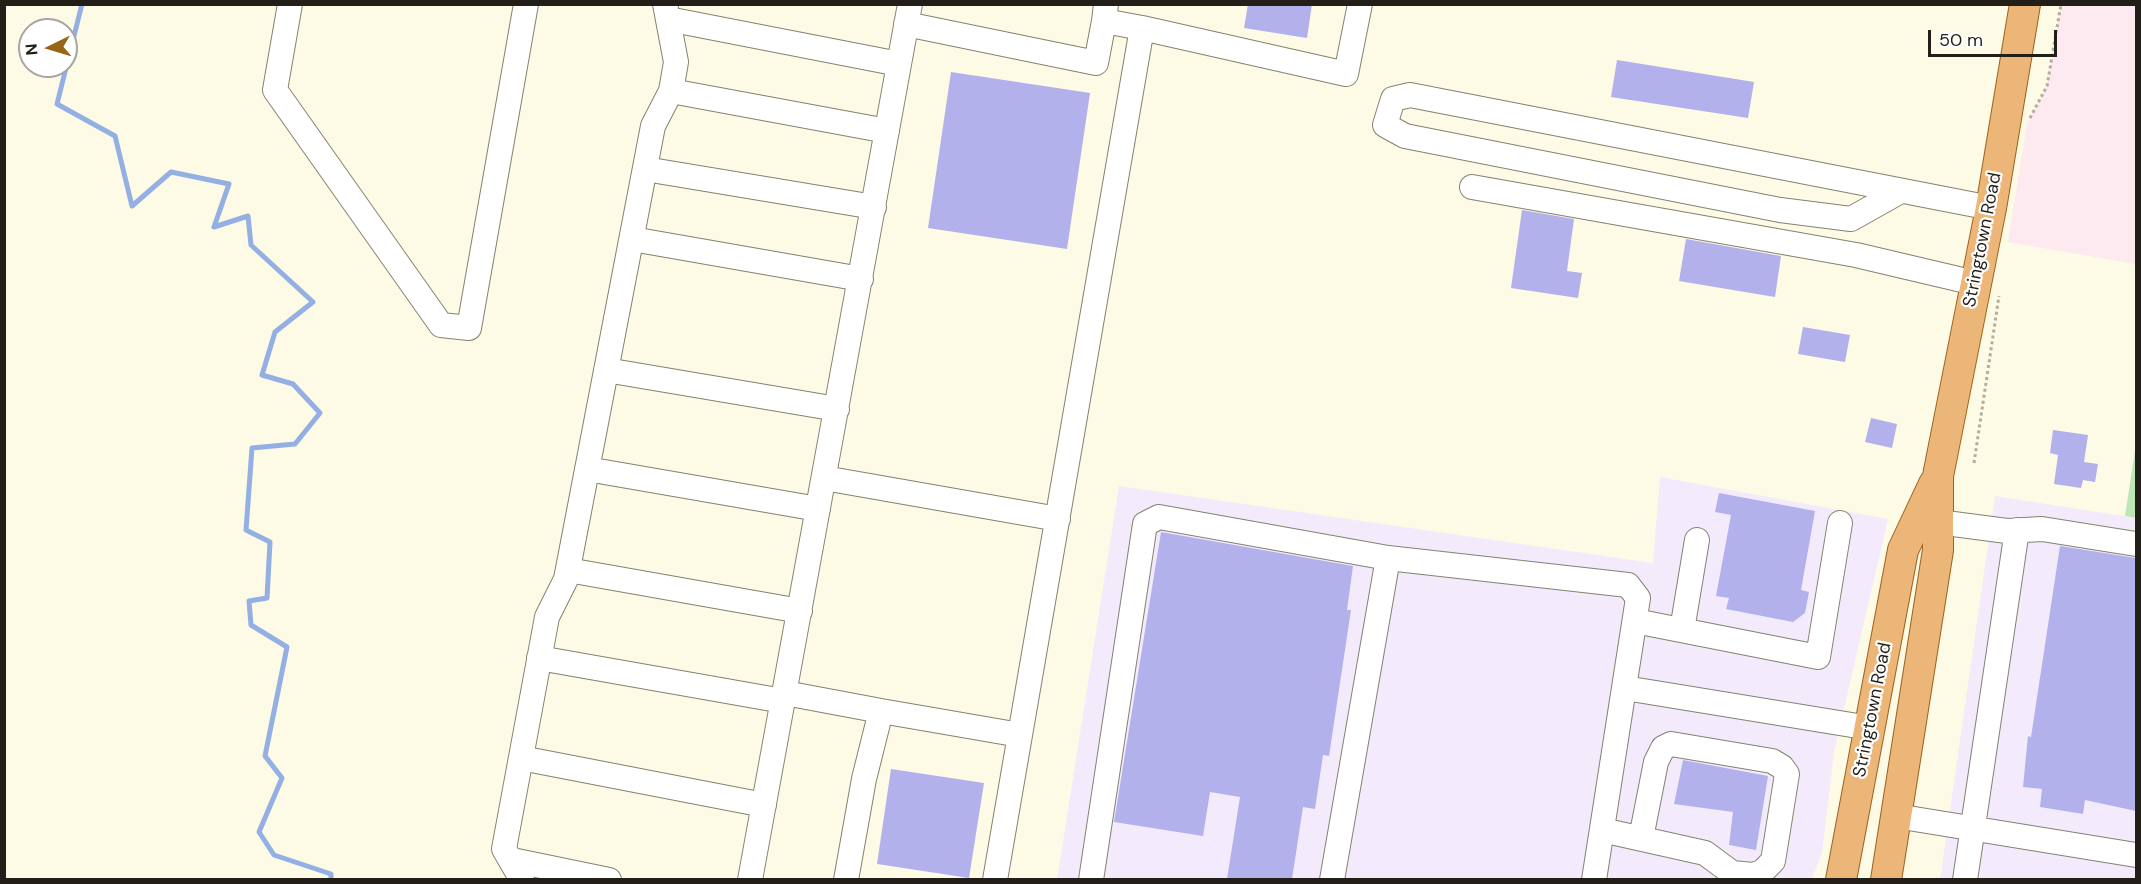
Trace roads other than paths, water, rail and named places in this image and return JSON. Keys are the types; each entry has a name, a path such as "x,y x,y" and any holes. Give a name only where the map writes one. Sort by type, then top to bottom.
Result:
{"main road":[{"name":"Stringtown Road","path":"1841,879 1903,550 1938,476 1988,285 1991,208 2025,4"},
{"name":"Stringtown Road","path":"1886,879 1938,550 1938,476"}],"lane":[{"path":"290,4 275,90 441,324 470,328 526,4"},
{"path":"750,879 908,14 1096,63 1105,13 1142,28 1346,74 1360,4"},
{"path":"609,879 517,870 504,849 547,617 566,579 568,570 653,126 671,91 676,62 667,12 899,64"},
{"path":"995,879 1142,28"},
{"path":"671,91 887,131"},
{"path":"1899,192 1851,219 1800,213 1405,136 1386,124 1393,99 1410,95 1899,192 1991,208"},
{"path":"645,169 874,207"},
{"path":"1472,187 1856,255 1988,285"},
{"path":"632,239 861,279"},
{"path":"606,370 837,409"},
{"path":"587,469 818,509"},
{"path":"824,478 1058,519"},
{"path":"1091,879 1145,524 1159,517 1388,558 1628,585 1638,598 1594,879"},
{"path":"1938,522 2017,530 2042,529 2136,544"},
{"path":"1635,621 1818,657 1840,523"},
{"path":"1965,879 2017,530"},
{"path":"1682,630 1697,540"},
{"path":"1332,879 1388,558"},
{"path":"568,570 800,611"},
{"path":"539,658 1020,735"},
{"path":"1624,688 1870,728"},
{"path":"846,879 864,779 881,711"},
{"path":"1602,830 1705,853 1732,873 1753,875 1762,872 1773,861 1787,774 1782,767 1772,761 1671,744 1663,748 1656,762 1641,838"},
{"path":"521,758 764,805"},
{"path":"1896,816 2136,855"}],"waterway":[{"path":"82,4 57,104 115,136 132,206 171,172 229,184 214,227 248,216 251,245 313,302 275,332 262,375 293,384 320,413 295,444 252,448 246,530 270,542 267,598 249,601 251,625 287,647 265,756 282,778 259,832 274,855 331,874 331,880"}]}
